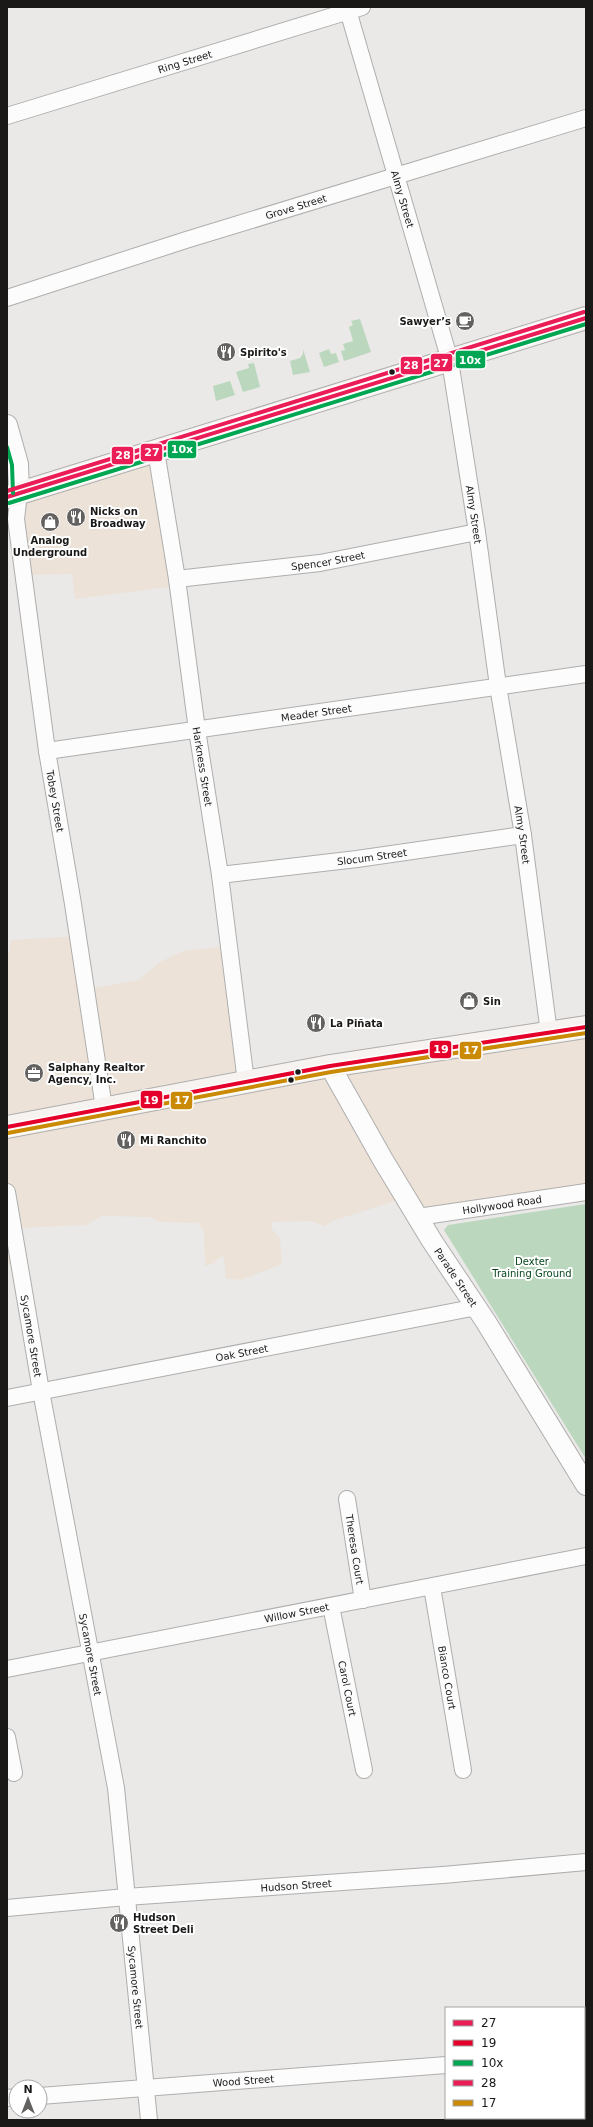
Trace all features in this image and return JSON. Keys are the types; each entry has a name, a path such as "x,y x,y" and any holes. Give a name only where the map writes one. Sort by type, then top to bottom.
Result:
{"main road":[{"path":"11,491 156,451 586,318"},
{"path":"7,1127 330,1066 586,1027"}],"street":[{"name":"Ring Street","path":"7,116 353,8"},
{"name":"Almy Street","path":"353,8 397,176 450,361 477,532 498,686 523,834 549,1033"},
{"name":"Grove Street","path":"7,298 186,240 586,118"},
{"name":"Tobey Street","path":"7,425 18,464 11,491 47,751 73,904 104,1108"},
{"name":"Harkness Street","path":"156,451 177,579 220,875 246,1082"},
{"name":"Spencer Street","path":"177,579 320,562 477,532"},
{"name":"Meader Street","path":"47,751 586,674"},
{"name":"Slocum Street","path":"220,875 357,859 523,834"},
{"name":"Parade Street","path":"330,1066 383,1160 418,1217 477,1307 586,1485"},
{"name":"Sycamore Street","path":"7,1192 42,1392 116,1788 149,2120"},
{"name":"Hollywood Road","path":"418,1217 586,1192"},
{"name":"Oak Street","path":"7,1398 477,1307"},
{"name":"Theresa Court","path":"347,1499 363,1600"},
{"name":"Willow Street","path":"7,1669 586,1556"},
{"name":"Bianco Court","path":"432,1587 463,1770"},
{"name":"Carol Court","path":"331,1606 364,1770"},
{"path":"7,1737 14,1773"},
{"name":"Hudson Street","path":"7,1908 126,1897 443,1875 586,1862"},
{"name":"Wood Street","path":"48,2095 445,2065"}],"shaded area":[{"path":"158,458 177,586 75,599 72,574 22,575 10,503"},
{"path":"78,936 89,989 139,980 160,962 183,951 228,946 247,1081 586,1024 586,1195 424,1221 405,1198 332,1221 325,1226 310,1221 272,1222 272,1229 280,1239 282,1264 240,1280 226,1278 224,1257 220,1257 213,1264 205,1266 204,1231 198,1223 159,1222 151,1217 101,1216 86,1225 19,1228 19,1262 7,1265 7,963 11,940"}],"green space":[{"path":"360,319 371,352 344,361 341,351 345,350 343,344 353,341 349,327 353,325 351,321"},
{"path":"303,349 310,372 293,375 290,361 300,358 303,354"},
{"path":"329,349 331,354 336,353 339,362 324,367 319,353"},
{"path":"254,363 260,387 243,392 236,372 249,368 248,364"},
{"path":"230,381 235,395 216,401 213,386"},
{"name":"Dexter Training Ground","path":"586,1204 586,1459 444,1230 448,1225"}],"transit line":[{"name":"28","path":"7,491 584,312"},
{"name":"27","path":"7,497 586,318"},
{"name":"10x","path":"9,503 586,324"},
{"name":"10x","path":"7,447 12,465 13,493"},
{"name":"19","path":"7,1127 330,1066 586,1027"},
{"name":"17","path":"8,1133 331,1072 586,1033"}],"place":[{"name":"Sawyer’s","path":"465,321"},
{"name":"Spirito's","path":"226,352"},
{"name":"Nicks on Broadway","path":"76,517"},
{"name":"Analog Underground","path":"50,522"},
{"name":"Sin","path":"469,1001"},
{"name":"La Piñata","path":"316,1023"},
{"name":"Salphany Realtor Agency, Inc.","path":"34,1073"},
{"name":"Mi Ranchito","path":"126,1140"},
{"name":"Hudson Street Deli","path":"119,1923"}]}
